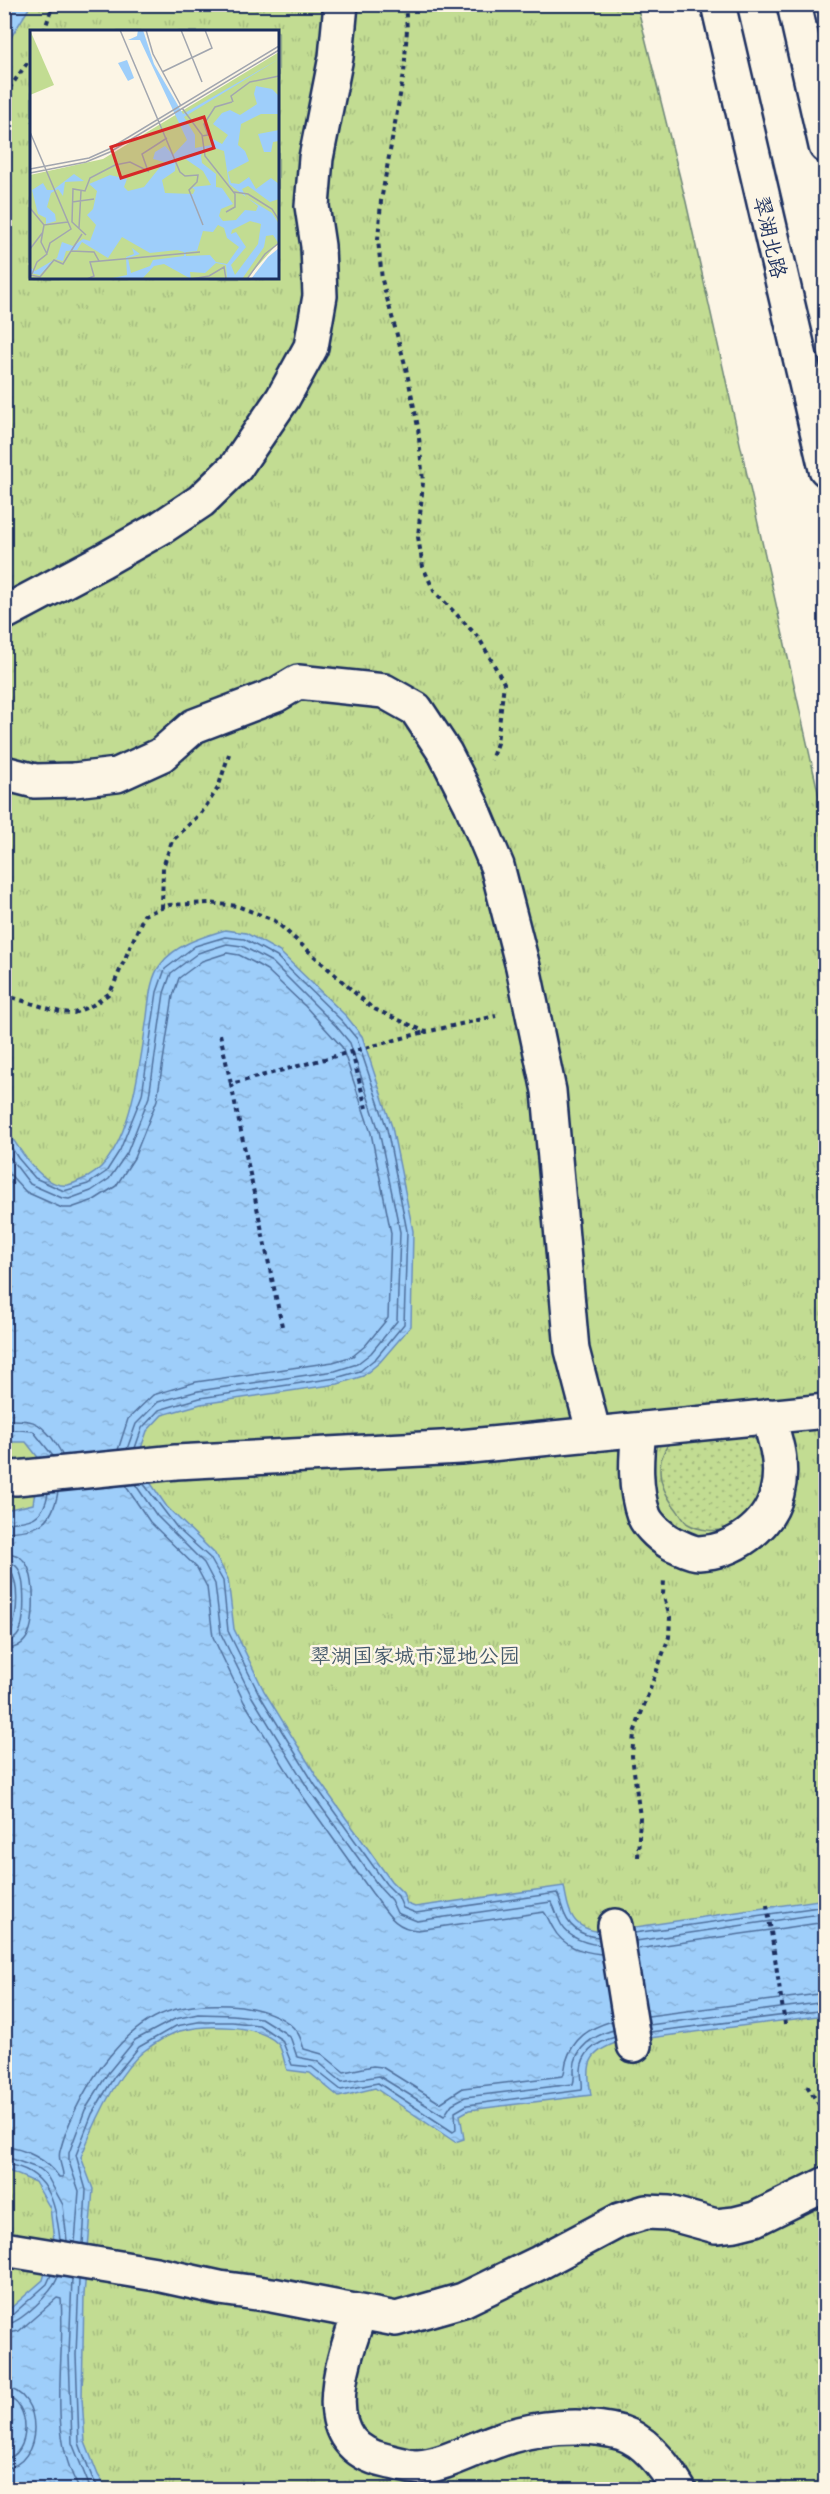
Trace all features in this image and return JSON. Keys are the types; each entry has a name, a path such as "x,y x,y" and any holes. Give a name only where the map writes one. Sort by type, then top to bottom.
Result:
{"street":[{"path":"4,613 122,550 201,501 236,466 283,398 311,347 320,296 318,246 312,206 316,158 336,57 341,4"},
{"name":"翠湖北路","path":"718,4 825,469"},
{"path":"794,4 825,146"},
{"path":"4,773 35,782 117,775 161,755 194,726 276,695 298,682 384,691 416,709 445,753 471,804 497,866 549,1091 572,1350 594,1434"},
{"path":"10,1478 176,1462 460,1447 825,1411"},
{"path":"639,1430 636,1463 638,1490 645,1518 665,1540 696,1553 727,1549 750,1533 766,1517 777,1494 780,1473 780,1457 768,1416"},
{"path":"615,1926 634,2045"},
{"path":"8,2249 396,2319 463,2300 620,2220 646,2212 669,2213 716,2226 735,2224 755,2219 825,2184"},
{"path":"360,2312 341,2365 337,2405 341,2427 354,2446 377,2459 418,2467 460,2456 497,2440 538,2431 582,2427 623,2434 651,2452 667,2469 679,2490"}],"path":[{"path":"45,30 53,4"},
{"path":"405,4 407,29 404,73 388,154 378,240 382,280 406,368 418,427 423,482 418,537 423,567 434,591 479,638 504,683 497,743 485,779 471,804"},
{"path":"4,96 30,59"},
{"path":"162,908 163,867 172,841 202,812 218,788 231,746 235,711"},
{"path":"4,995 60,1012 74,1013 93,1005 111,993 144,915 162,908 209,903 237,906 274,920 372,1008 426,1032"},
{"path":"231,1084 426,1032 455,1027 531,1007"},
{"path":"220,1034 282,1326"},
{"path":"352,1052 366,1108"},
{"path":"639,1857 640,1817 632,1756 634,1733 669,1637 670,1617 663,1593 669,1542"},
{"path":"767,1905 785,2024"},
{"path":"807,2086 825,2115"}],"green space":[{"name":"翠湖国家城市湿地公园","path":"5,5 637,5 686,202 825,823 825,2489 5,2490"},
{"path":"678,1433 746,1433 766,1447 768,1471 765,1486 753,1508 735,1525 714,1531 692,1526 685,1522 670,1500 661,1481 661,1461 670,1442"}],"water":[{"path":"4,5 31,5 5,47"},
{"path":"225,930 246,933 280,952 347,1017 362,1036 392,1127 413,1231 411,1326 380,1362 363,1376 338,1384 201,1404 162,1415 147,1431 140,1451 145,1475 167,1507 215,1554 228,1579 234,1629 264,1691 320,1782 391,1881 403,1893 407,1904 415,1907 564,1886 573,1918 584,1927 602,1932 825,1899 825,2015 619,2042 600,2050 591,2061 589,2075 591,2095 469,2110 460,2115 464,2139 455,2142 375,2088 339,2097 310,2073 287,2070 278,2044 269,2037 232,2027 204,2027 171,2034 144,2051 124,2072 99,2115 81,2157 93,2189 84,2295 82,2398 85,2442 98,2475 107,2489 5,2489 5,2457 11,2428 4,2400 5,2313 43,2280 54,2240 50,2208 35,2182 4,2169 4,1639 10,1616 10,1586 4,1564 5,1510 33,1504 40,1460 26,1442 5,1442 4,1125 30,1164 48,1180 68,1185 98,1170 111,1154 122,1133 130,1109 141,1059 151,989 157,969 167,957 182,946"}]}
